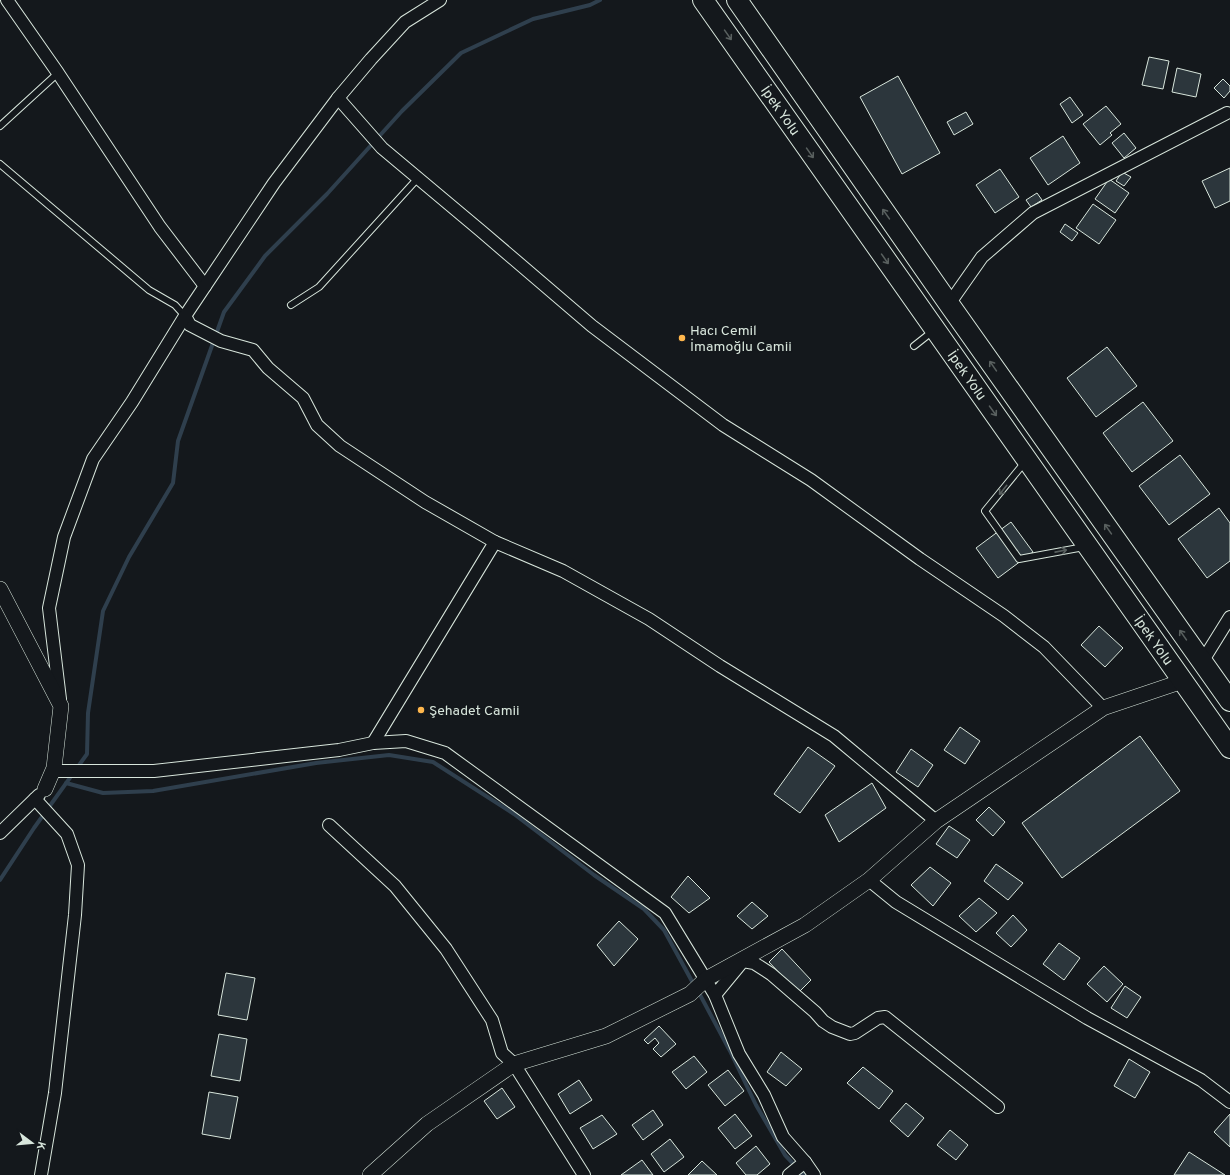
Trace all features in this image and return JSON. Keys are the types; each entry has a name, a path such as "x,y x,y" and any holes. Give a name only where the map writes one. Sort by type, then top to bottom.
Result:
{"highway":[{"name":"İpek Yolu","path":"737,0 949,304 1230,701"},
{"name":"İpek Yolu","path":"704,2 1230,748"}],"street":[{"path":"7,0 58,73 160,227 205,286"},
{"path":"0,833 40,799 56,769 61,706 49,608 64,537 93,459 132,402 185,316 274,183 338,98 370,59 405,22 440,0"},
{"path":"338,98 382,148 592,326 723,426 811,480 920,559 1004,616 1044,647 1102,708"},
{"path":"949,304 982,257 1034,213 1227,113"},
{"path":"185,316 190,325 221,341 253,350 268,368 303,398 317,425 340,446 425,502 495,542 562,571 649,619 720,666 834,736 936,821"},
{"path":"373,743 495,542"},
{"path":"0,589 61,706"},
{"path":"1202,662 1230,617"},
{"path":"370,1175 427,1124 514,1064 606,1036 690,994 706,979 805,925 869,880 936,821 1102,708 1183,681"},
{"path":"56,769 90,771 154,771 340,750 373,743 406,741 445,753 665,913 715,995 739,1054 764,1095 798,1168 814,1175"},
{"path":"40,799 67,834 78,864 75,915 55,1092 41,1175"},
{"path":"329,825 395,886 446,948 492,1020 502,1053 514,1064 584,1175"},
{"path":"869,880 896,902 1087,1018 1201,1080 1230,1102"},
{"path":"715,995 743,961 751,962 771,974 823,1021 832,1027 850,1034 855,1033 878,1018 885,1017 998,1108"}],"lane":[{"path":"0,126 58,73"},
{"path":"0,164 142,285 175,305 185,316"},
{"path":"290,306 319,287 418,178"},
{"path":"914,346 935,330"},
{"path":"1027,459 985,511 1010,547 1019,559 1088,546"}],"building":[{"path":"1149,57 1169,61 1163,89 1142,85"},
{"path":"1177,68 1201,74 1196,97 1172,92"},
{"path":"898,76 940,153 902,174 860,97"},
{"path":"1223,79 1230,86 1230,91 1224,98 1214,88"},
{"path":"1070,97 1083,115 1072,123 1060,104"},
{"path":"1106,106 1121,124 1110,133 1112,135 1100,145 1083,124"},
{"path":"966,112 973,124 954,135 947,122"},
{"path":"1124,133 1136,148 1124,158 1112,143"},
{"path":"1063,136 1080,163 1048,185 1030,158"},
{"path":"1230,168 1230,201 1215,208 1202,181"},
{"path":"1000,169 1019,197 995,213 976,185"},
{"path":"1122,172 1131,177 1124,186 1116,181"},
{"path":"1109,179 1129,193 1115,213 1095,199"},
{"path":"1037,193 1042,200 1031,207 1026,200"},
{"path":"1093,204 1116,220 1099,244 1076,228"},
{"path":"1065,224 1078,233 1072,241 1060,232"},
{"path":"1107,347 1137,386 1096,417 1067,378"},
{"path":"1143,402 1173,441 1132,472 1103,433"},
{"path":"1180,455 1210,494 1169,525 1139,486"},
{"path":"1219,508 1230,523 1230,561 1207,578 1178,539"},
{"path":"1011,522 1033,552 998,578 976,548"},
{"path":"1099,626 1123,648 1105,667 1081,645"},
{"path":"960,727 980,741 965,764 944,750"},
{"path":"1140,736 1180,791 1062,878 1022,823"},
{"path":"808,747 835,766 800,813 774,794"},
{"path":"911,749 933,765 918,787 896,772"},
{"path":"872,783 886,808 839,842 825,815"},
{"path":"989,807 1005,822 993,836 976,820"},
{"path":"949,826 970,840 957,858 936,844"},
{"path":"996,864 1023,883 1008,900 984,881"},
{"path":"930,867 951,883 933,906 911,885"},
{"path":"688,876 710,898 689,913 671,897"},
{"path":"979,898 997,913 976,932 959,916"},
{"path":"752,902 768,916 752,929 737,916"},
{"path":"1013,915 1027,930 1011,947 996,933"},
{"path":"619,921 638,939 614,966 597,945"},
{"path":"1059,943 1080,958 1064,980 1043,964"},
{"path":"782,949 811,980 798,993 769,962"},
{"path":"1104,966 1123,984 1107,1002 1087,984"},
{"path":"226,973 255,978 247,1020 218,1015"},
{"path":"1125,986 1141,997 1127,1018 1111,1008"},
{"path":"659,1026 676,1044 661,1057 653,1049 659,1043 655,1038 648,1044 644,1040"},
{"path":"219,1034 247,1039 240,1081 211,1076"},
{"path":"781,1052 802,1069 786,1086 767,1072"},
{"path":"694,1056 707,1072 686,1089 672,1072"},
{"path":"1129,1059 1150,1072 1135,1098 1114,1086"},
{"path":"863,1067 893,1091 879,1109 847,1083"},
{"path":"728,1070 744,1091 725,1106 708,1085"},
{"path":"579,1080 592,1100 570,1114 558,1094"},
{"path":"502,1088 515,1107 497,1119 484,1101"},
{"path":"209,1092 238,1097 230,1139 202,1134"},
{"path":"906,1103 924,1118 908,1137 890,1121"},
{"path":"653,1110 663,1125 643,1140 632,1125"},
{"path":"735,1114 752,1136 735,1149 718,1128"},
{"path":"1230,1114 1230,1147 1214,1132"},
{"path":"602,1115 617,1134 593,1149 580,1128"},
{"path":"950,1130 968,1145 956,1160 937,1145"},
{"path":"670,1139 684,1157 664,1172 651,1154"},
{"path":"756,1146 770,1164 757,1175 746,1175 736,1163"},
{"path":"1189,1152 1225,1175 1174,1175"},
{"path":"642,1160 653,1175 621,1175"},
{"path":"702,1161 717,1175 688,1175"}],"waterway":[{"path":"0,880 34,828 87,754 88,713 103,611 129,557 173,483 178,441 224,312 265,256 327,194 402,111 461,53 533,19 590,5 600,0"},
{"path":"66,783 103,793 153,791 316,763 389,755 433,762 514,814 594,875 644,909 664,930 694,985"},
{"path":"698,991 730,1051 756,1105 785,1155 804,1175"}],"place":[{"name":"Hacı Cemil İmamoğlu Camii","path":"682,338"},
{"name":"Şehadet Camii","path":"421,710"}]}
